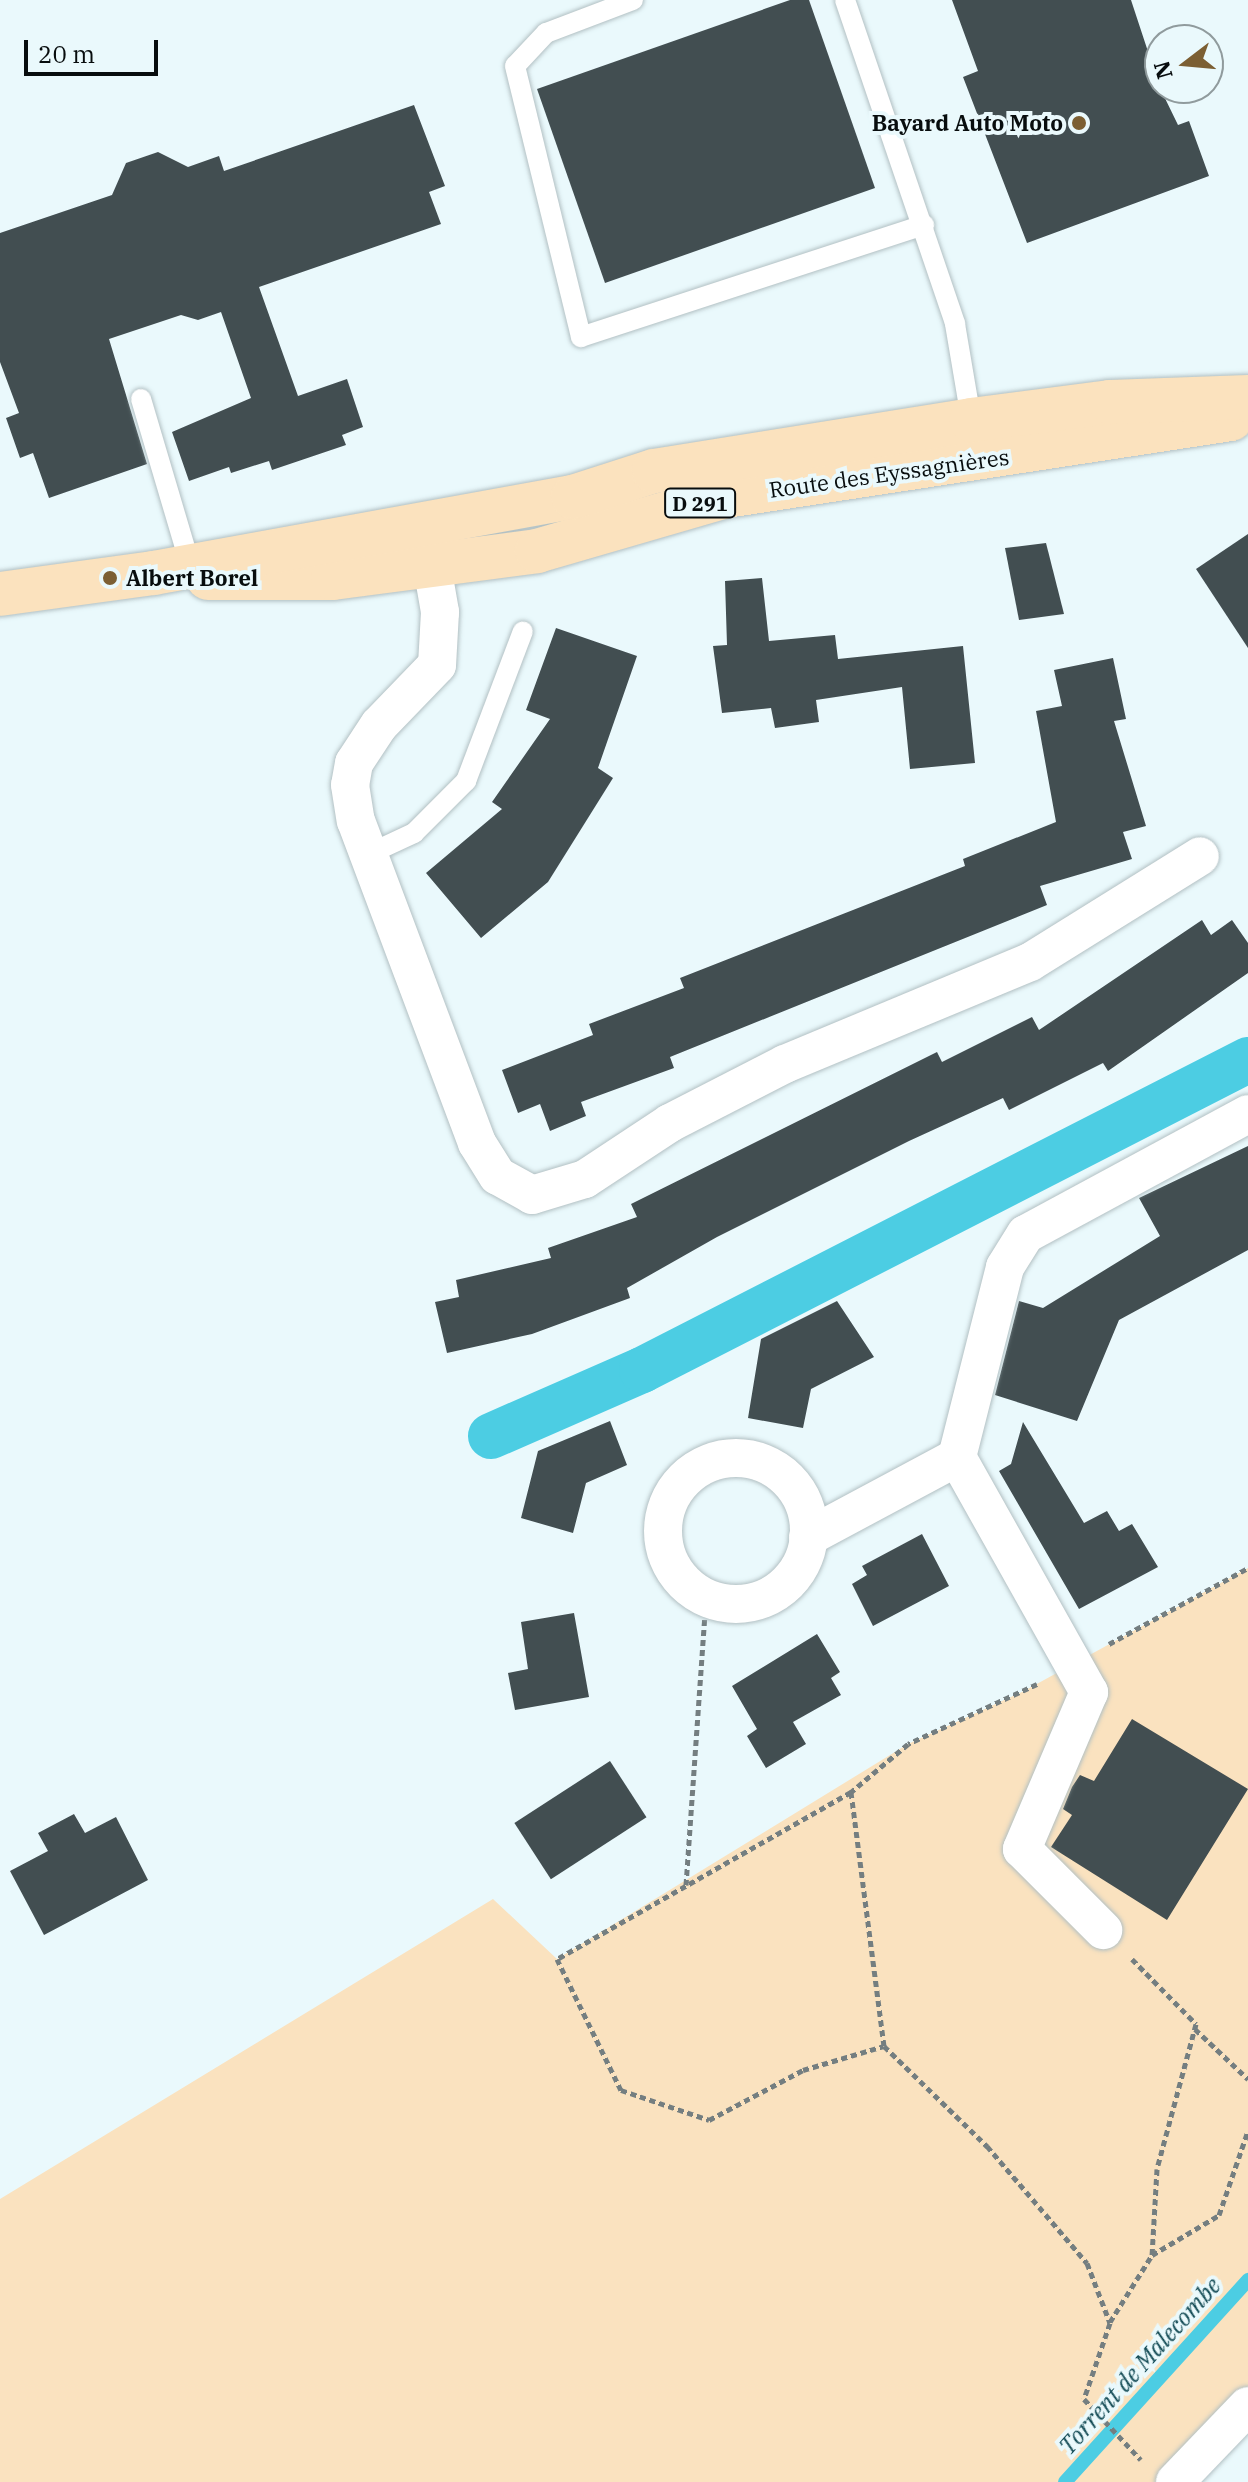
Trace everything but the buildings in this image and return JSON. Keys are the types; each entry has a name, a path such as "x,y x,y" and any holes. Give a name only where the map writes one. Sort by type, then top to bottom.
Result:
{"main road":[{"name":"Route des Eyssagnières","path":"0,594 172,568 573,497 654,471 971,420 1110,402 1248,397"},
{"name":"Route des Eyssagnières","path":"172,568 283,581 432,566 581,543 726,496 1000,457 1248,416"}],"street":[{"path":"432,566 440,612 437,665 379,725 354,763 350,785 369,854 477,1143 498,1176 532,1195 585,1179 670,1123 785,1064 1030,962 1200,856"},
{"path":"1103,1930 1022,1849 1089,1692 957,1457 1005,1267 1026,1234 1248,1114"},
{"path":"734,1457 780,1472 807,1513 808,1537 797,1569 773,1594 751,1602 706,1598 670,1564 664,1516 672,1494 709,1462 734,1457"},
{"path":"808,1537 957,1457"},
{"path":"1164,2477 1248,2406"}],"lane":[{"path":"633,0 546,33 515,66 581,337 924,225"},
{"path":"726,496 749,474 955,448 972,432 955,324 924,225 845,0"},
{"path":"141,399 172,568"},
{"path":"971,420 986,449 1000,457"},
{"path":"369,854 414,833 466,781 523,631"}],"path":[{"path":"1094,1652 1248,1568"},
{"path":"686,1886 706,1598"},
{"path":"884,2046 803,2070 709,2120 621,2090 557,1959 851,1792 908,1744 1052,1675"},
{"path":"851,1792 884,2046 987,2146 1087,2263 1110,2323"},
{"path":"1103,1930 1195,2029 1248,2079"},
{"path":"1152,2255 1157,2169 1195,2029"},
{"path":"1164,2477 1084,2399 1110,2323 1152,2255 1219,2215 1248,2131"}],"shaded area":[{"path":"1248,1568 1248,2406 1175,2482 0,2482 0,2199 493,1899 557,1959 908,1744 1024,1691"}],"waterway":[{"path":"491,1436 642,1370 1248,1060"},
{"name":"Torrent de Malecombe","path":"1065,2482 1248,2280"}],"place":[{"name":"Bayard Auto Moto","path":"1079,123"},
{"name":"Albert Borel","path":"110,578"}]}
